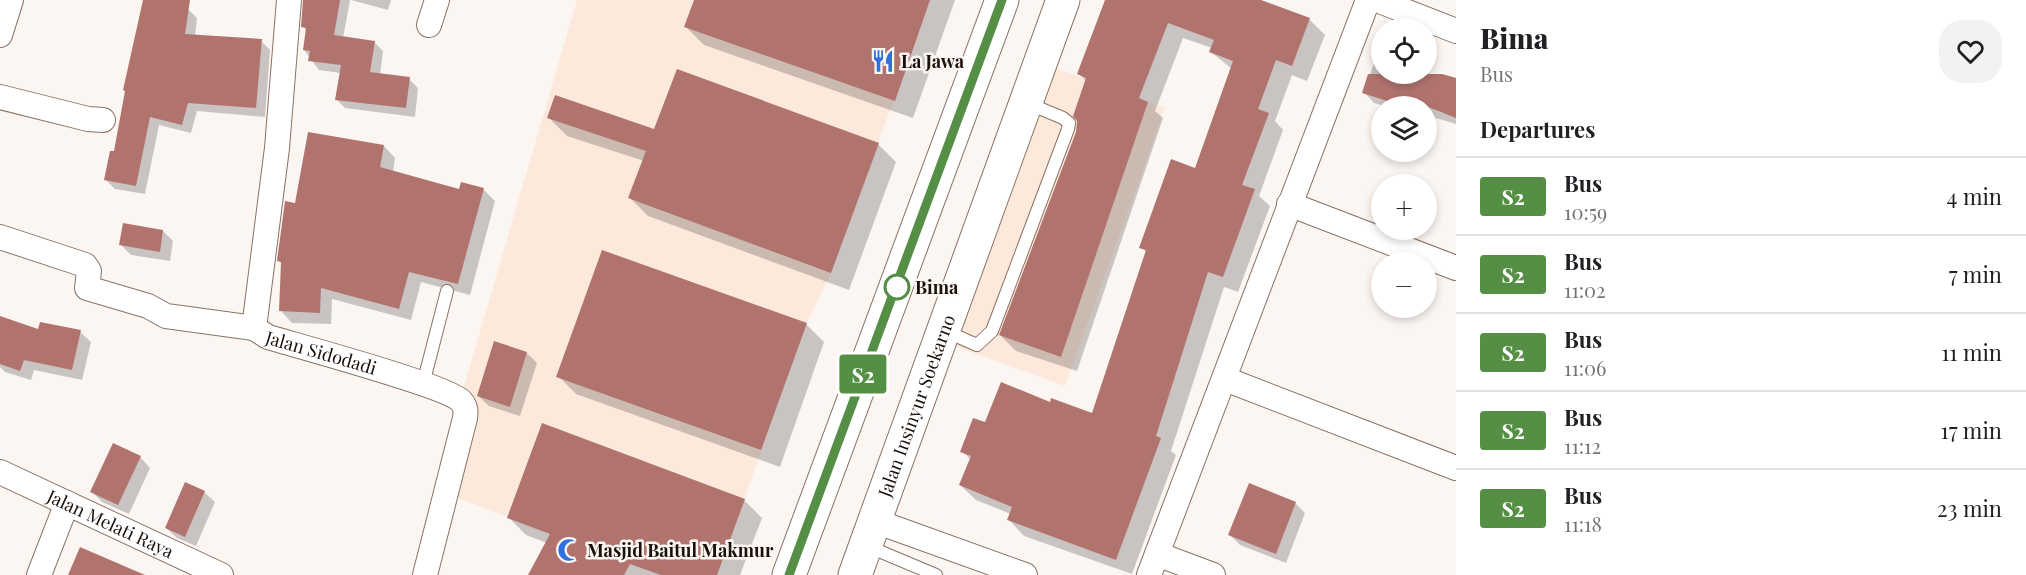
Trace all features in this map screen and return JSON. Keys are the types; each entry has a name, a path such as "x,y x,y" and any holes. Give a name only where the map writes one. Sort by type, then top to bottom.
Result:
{"main road":[{"path":"789,575 1002,0"},
{"name":"Jalan Insinyur Soekarno","path":"865,547 1063,0"}],"street":[{"path":"0,35 11,0"},
{"name":"Jalan Sidodadi","path":"289,0 277,148 254,328 268,337 423,384 460,400 466,409 459,453 425,575"},
{"path":"429,25 437,0"},
{"path":"1213,575 1153,564 1368,0"},
{"path":"1377,0 1456,31"},
{"path":"0,97 88,119 103,120"},
{"path":"1289,204 1456,268"},
{"path":"0,237 78,261 89,271 87,288 148,306 166,316 254,328"},
{"path":"1225,379 1456,468"},
{"name":"Jalan Melati Raya","path":"0,472 221,575"},
{"path":"39,575 67,503"},
{"path":"865,547 1025,575"}],"lane":[{"path":"945,330 977,345 992,331 1068,129 1069,123 1063,118 1026,103"},
{"path":"423,384 447,291"},
{"path":"865,547 936,575"}],"shaded area":[{"path":"577,0 930,0 831,273 807,323 717,575 661,575 434,489"},
{"path":"1044,64 1165,108 1065,386 943,342"}],"building":[{"path":"143,0 190,0 185,34 262,39 256,108 188,103 182,125 150,117 136,186 104,180 110,151 114,151 125,91 123,90"},
{"path":"303,0 340,0 334,35 375,41 370,72 410,77 406,108 335,100 341,65 308,61 310,51 303,50 306,28 301,27"},
{"path":"694,0 930,0 895,101 684,27"},
{"path":"1105,0 1261,0 1310,18 1292,66 1276,60 1258,109 1269,113 1242,185 1255,189 1223,277 1208,272 1156,436 1161,438 1116,560 1007,520 1012,507 959,485 971,456 960,452 973,418 985,422 1001,382 1050,402 1051,398 1092,413 1146,250 1139,248 1171,159 1195,168 1233,61 1209,52 1214,40 1168,23 1139,98 1148,102 1061,357 999,335 1076,132 1077,121 1073,116 1086,78 1077,74"},
{"path":"677,69 879,143 831,273 628,198 646,151 547,118 555,95 654,129"},
{"path":"1368,74 1371,74 1371,84 1437,84 1437,74 1442,74 1456,78 1456,118 1437,110 1437,96 1371,96 1362,93"},
{"path":"308,132 384,145 380,167 459,189 461,182 484,188 458,284 409,272 399,309 321,288 320,313 279,311 281,262 277,261 285,201 295,203"},
{"path":"123,223 163,230 160,252 119,245"},
{"path":"602,250 807,323 761,450 556,377"},
{"path":"0,316 38,329 40,322 81,330 72,370 24,360 20,371 0,364"},
{"path":"494,341 527,352 510,407 477,396"},
{"path":"542,423 745,499 717,575 661,575 630,564 624,575 528,575 550,534 507,518"},
{"path":"113,443 141,456 118,505 90,492"},
{"path":"185,482 205,491 185,537 165,528"},
{"path":"1249,483 1296,502 1276,554 1228,535"},
{"path":"80,547 145,575 68,575"}],"bus line":[{"name":"S2","path":"789,575 1002,0"}],"place":[{"name":"La Jawa","path":"883,61"},
{"name":"Bima","path":"897,287"},
{"name":"Masjid Baitul Makmur","path":"569,550"}]}
